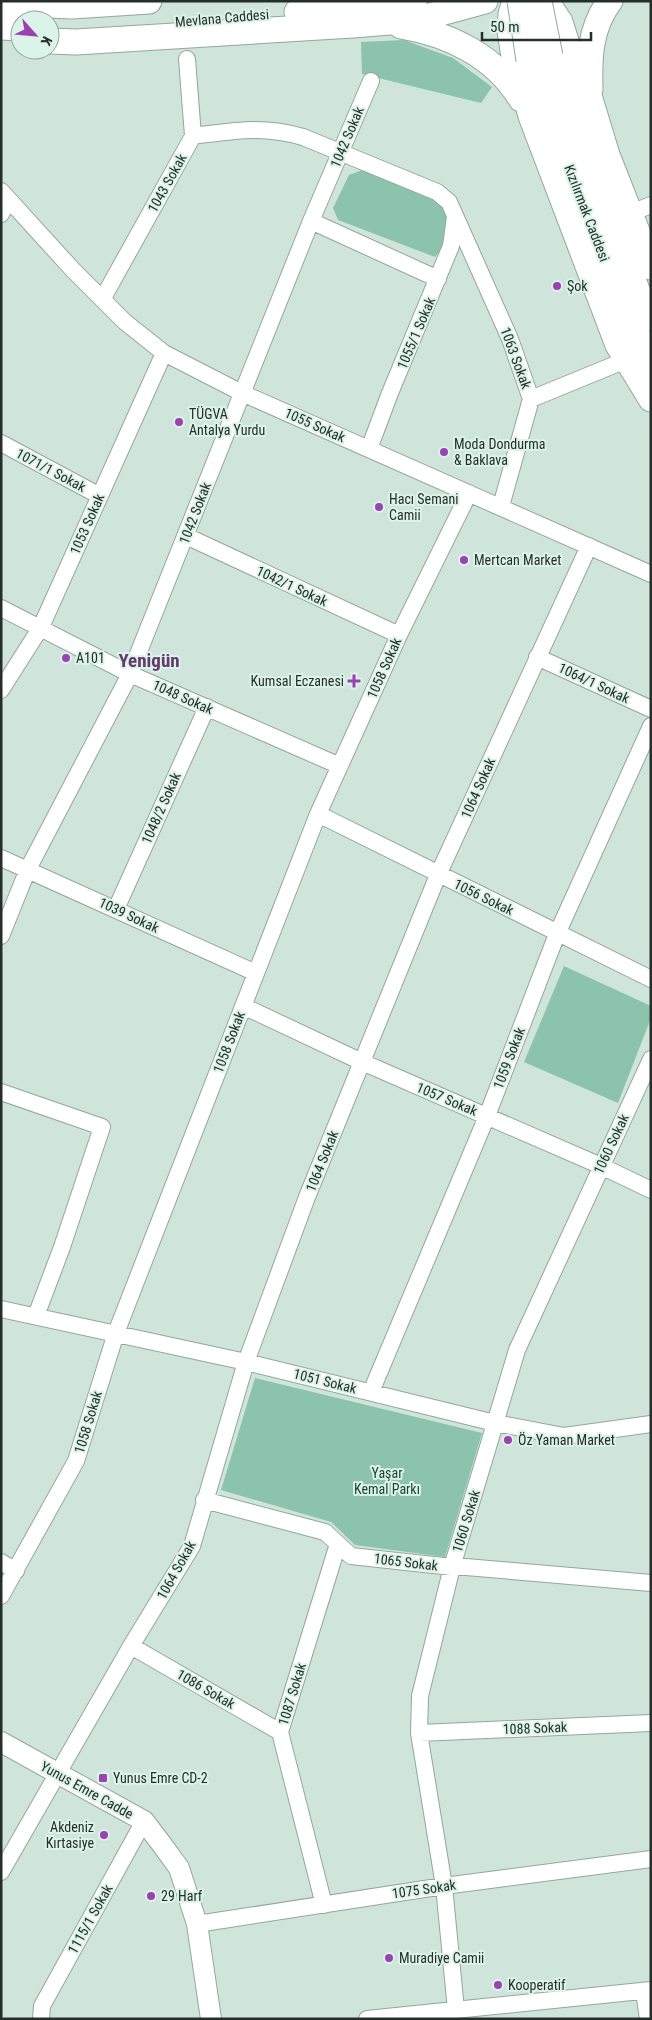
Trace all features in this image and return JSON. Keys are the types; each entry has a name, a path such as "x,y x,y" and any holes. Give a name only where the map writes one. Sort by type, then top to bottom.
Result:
{"main road":[{"path":"1,3 72,6 149,1"},
{"path":"60,41 86,42 415,20 435,6 485,1"},
{"path":"516,1 510,31 513,51 531,116 618,344 651,399"},
{"path":"520,1 539,58"},
{"path":"539,1 539,58"},
{"path":"546,1 560,22 572,60 590,99 607,155 641,209 651,267"},
{"path":"590,99 589,60 593,34 610,1"},
{"path":"510,31 516,17 529,5 539,5 549,10 560,22"},
{"name":"Mevlana Caddesi","path":"60,29 435,6"},
{"path":"382,23 443,36 466,46 500,71 512,85 531,116"},
{"name":"Kızılırmak Caddesi","path":"539,58 637,290 651,318"},
{"name":"Kızılırmak Caddesi","path":"539,58 602,253 626,311 651,363"}],"street":[{"path":"187,58 193,136"},
{"name":"1042 Sokak","path":"1,936 28,869 130,674 311,221 372,81"},
{"name":"1063 Sokak","path":"193,136 249,129 269,130 303,137 437,192 449,202 473,260 510,339 531,399 501,506"},
{"name":"1043 Sokak","path":"103,298 193,136"},
{"name":"1055 Sokak","path":"4,201 125,322 164,353 242,393 651,574"},
{"name":"1055/1 Sokak","path":"369,449 390,393 451,246 456,215"},
{"path":"311,221 438,279"},
{"name":"1053 Sokak","path":"1,690 41,627 164,353"},
{"path":"531,399 626,360"},
{"name":"1071/1 Sokak","path":"1,444 100,496"},
{"name":"1058 Sokak","path":"1,1596 76,1461 116,1333 318,814 399,635 469,493"},
{"name":"1042/1 Sokak","path":"186,536 399,635"},
{"name":"1064 Sokak","path":"1,1872 192,1546 246,1362 307,1197 438,875 589,546"},
{"name":"1048 Sokak","path":"1,608 130,674 340,766"},
{"name":"1064/1 Sokak","path":"537,657 651,709"},
{"name":"1048/2 Sokak","path":"116,909 207,707"},
{"name":"1059 Sokak","path":"371,1392 487,1116 557,934 651,726"},
{"name":"1056 Sokak","path":"318,814 651,980"},
{"name":"1039 Sokak","path":"1,858 256,973"},
{"name":"1057 Sokak","path":"244,1006 362,1062 601,1166 651,1190"},
{"name":"1060 Sokak","path":"456,2010 444,1886 419,1733 420,1696 452,1568 517,1350 651,1059"},
{"path":"1,1092 102,1127 62,1247 36,1316"},
{"name":"1051 Sokak","path":"1,1308 246,1362 496,1423 564,1436 651,1424"},
{"name":"1065 Sokak","path":"204,1500 325,1532 352,1556 452,1568 466,1567 651,1583"},
{"name":"1087 Sokak","path":"324,1904 280,1732 338,1544"},
{"path":"1,1562 16,1571"},
{"name":"1086 Sokak","path":"132,1646 280,1732"},
{"name":"1088 Sokak","path":"419,1733 651,1723"},
{"name":"Yunus Emre Cadde","path":"1,1742 144,1821 179,1868 197,1924 211,2019"},
{"name":"1115/1 Sokak","path":"41,2019 42,2006 144,1821"},
{"name":"1075 Sokak","path":"197,1924 444,1886 651,1859"},
{"path":"367,2019 648,1991 648,2019"}],"green space":[{"path":"404,40 453,58 492,87 481,103 362,74 361,42"},
{"path":"365,169 438,199 448,211 445,245 435,257 338,220 333,208 349,175"},
{"path":"564,966 651,1006 651,1018 618,1103 524,1062"},
{"name":"Yaşar Kemal Parkı","path":"255,1378 482,1433 445,1557 355,1545 331,1522 221,1490"}],"place":[{"name":"Şok","path":"557,286"},
{"name":"TÜGVA Antalya Yurdu","path":"179,422"},
{"name":"Moda Dondurma & Baklava","path":"444,452"},
{"name":"Hacı Semani Camii","path":"379,507"},
{"name":"Mertcan Market","path":"464,560"},
{"name":"A101","path":"66,658"},
{"name":"Kumsal Eczanesi","path":"354,681"},
{"name":"Öz Yaman Market","path":"508,1440"},
{"name":"Yunus Emre CD-2","path":"103,1778"},
{"name":"Akdeniz Kırtasiye","path":"104,1835"},
{"name":"29 Harf","path":"151,1896"},
{"name":"Muradiye Camii","path":"389,1958"},
{"name":"Kooperatif","path":"498,1985"}],"district":[{"name":"Yenigün","path":"149,660"}]}
